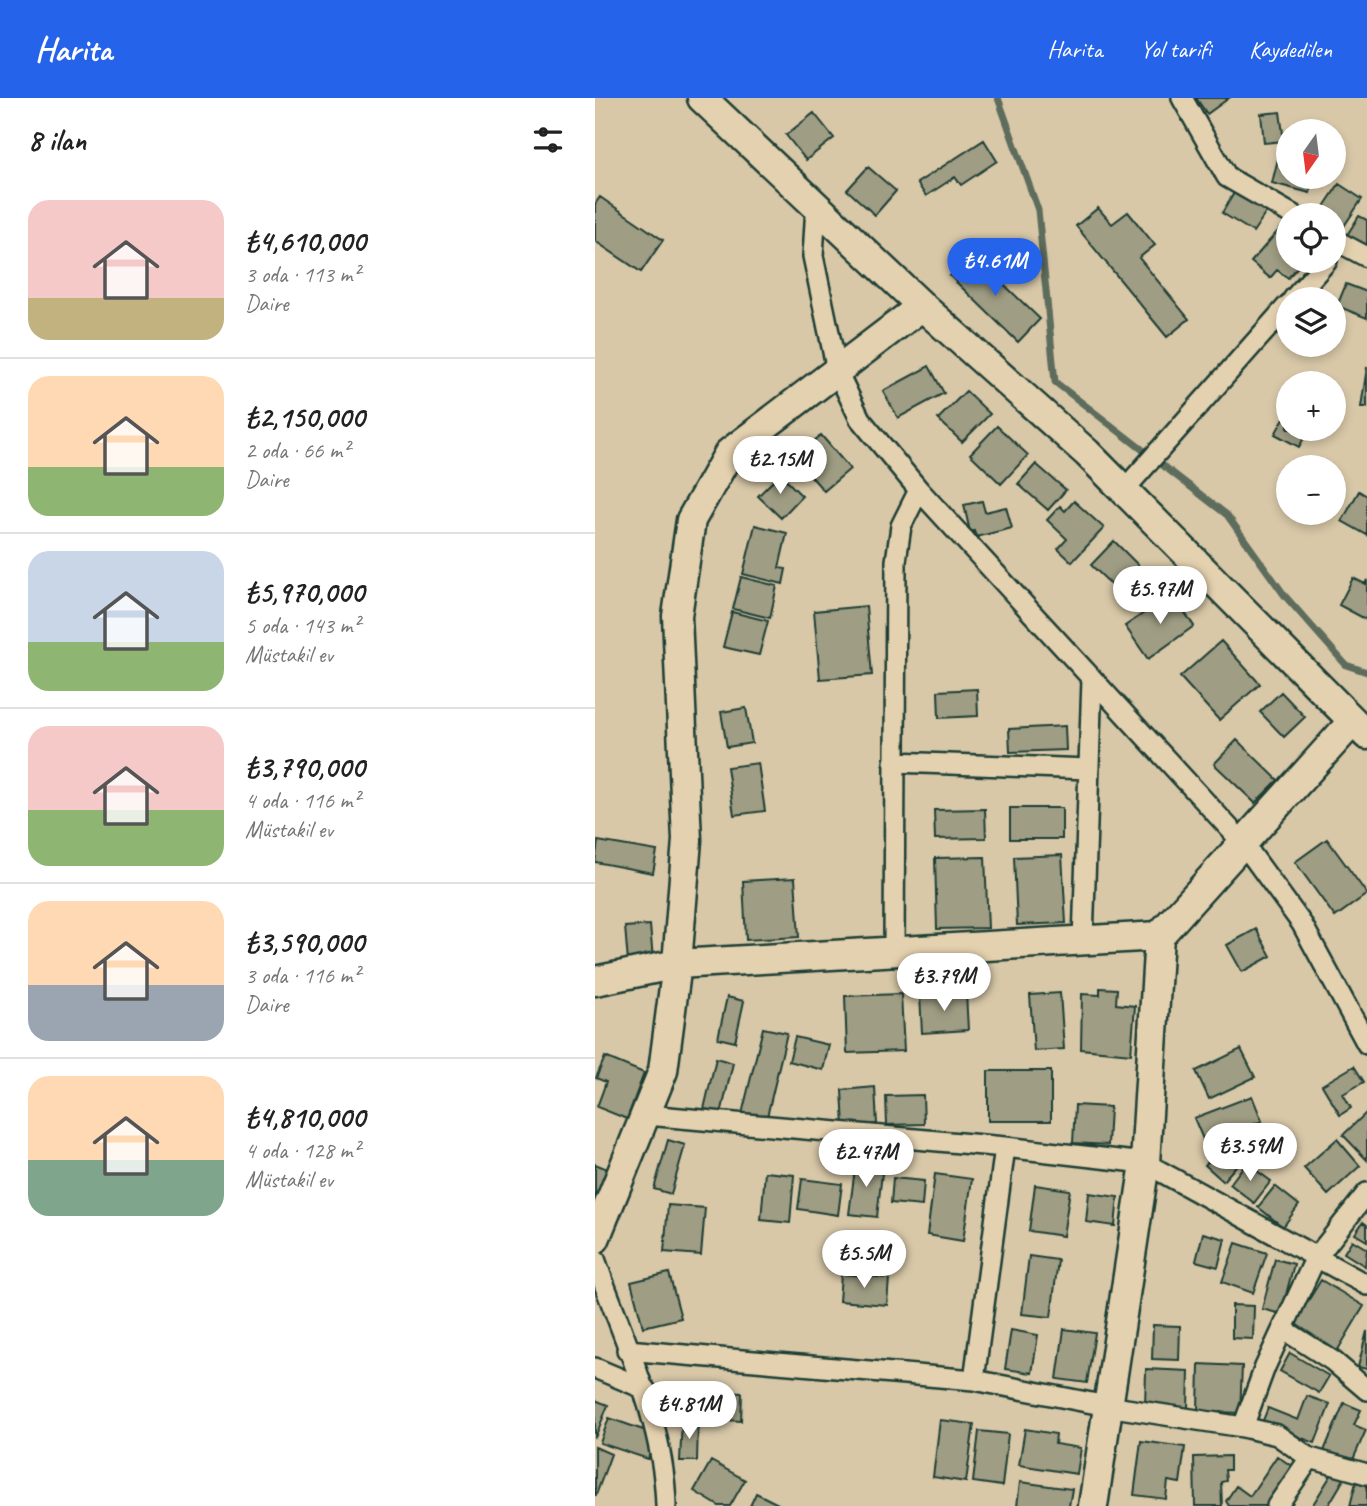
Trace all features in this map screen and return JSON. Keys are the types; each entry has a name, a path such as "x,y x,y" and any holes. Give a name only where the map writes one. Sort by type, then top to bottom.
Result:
{"street":[{"path":"702,98 922,306 1087,453 1360,728 1243,843 1159,936 1145,1163 1093,1506"},
{"path":"1182,98 1227,177 1276,205"},
{"path":"816,206 813,256 837,371 860,419 919,491 1243,843 1302,924 1367,1044"},
{"path":"1346,249 1367,257"},
{"path":"1304,287 1316,273"},
{"path":"595,1239 663,1071 677,964 687,840 677,616 691,520 729,453 922,306"},
{"path":"1124,490 1276,318"},
{"path":"894,950 895,561 901,526 919,491"},
{"path":"1083,940 1092,679"},
{"path":"894,762 1089,769"},
{"path":"597,977 677,964 1159,936"},
{"path":"647,1115 1005,1147 1145,1163 1315,1259 1367,1285"},
{"path":"974,1380 1005,1147"},
{"path":"1243,1427 1315,1259 1367,1193"},
{"path":"595,1259 627,1350 645,1389 665,1483 666,1506"},
{"path":"1283,1329 1333,1361 1367,1390"},
{"path":"627,1350 974,1380 1277,1435 1310,1458 1367,1474"},
{"path":"595,1368 645,1389"},
{"path":"1277,1506 1310,1458"}],"building":[{"path":"1196,98 1229,98 1207,114"},
{"path":"1280,112 1281,119 1276,119 1276,142 1264,143 1261,114"},
{"path":"814,113 834,138 806,160 786,135"},
{"path":"984,140 997,161 961,185 955,177 926,196 917,183"},
{"path":"868,167 896,191 875,215 847,190"},
{"path":"1276,167 1276,184 1272,183"},
{"path":"1237,188 1269,208 1253,232 1222,213"},
{"path":"1295,189 1311,189 1310,193"},
{"path":"1336,189 1346,189 1362,199 1346,223 1346,203 1326,203"},
{"path":"600,197 663,240 641,272 595,241 595,204"},
{"path":"1098,208 1112,224 1128,212 1155,245 1139,258 1189,319 1167,337 1076,226"},
{"path":"1359,216 1367,220 1367,247 1347,235"},
{"path":"1276,233 1276,271 1270,278 1251,262"},
{"path":"972,254 1040,319 1018,342 950,276"},
{"path":"1346,284 1367,292 1367,318 1346,310"},
{"path":"929,366 944,393 898,418 883,391"},
{"path":"1367,367 1367,407 1361,407"},
{"path":"966,391 990,414 962,442 938,419"},
{"path":"997,426 1028,455 1001,484 970,454"},
{"path":"821,435 850,469 824,491 795,458"},
{"path":"1288,441 1302,441 1299,447"},
{"path":"1036,464 1066,490 1048,510 1018,484"},
{"path":"780,474 802,496 781,518 758,496"},
{"path":"1359,491 1367,496 1367,535 1346,523 1346,514"},
{"path":"982,501 985,512 1006,507 1012,528 976,537 974,531 970,532 964,505"},
{"path":"1074,501 1104,528 1072,562 1058,549 1067,539 1047,520 1060,506 1065,511"},
{"path":"755,525 787,533 779,568 786,569 783,584 743,574"},
{"path":"1114,541 1140,567 1117,590 1091,565"},
{"path":"741,577 777,586 770,618 733,609"},
{"path":"1353,578 1365,584 1367,580 1367,620 1339,605"},
{"path":"1172,594 1194,626 1148,659 1125,626"},
{"path":"866,606 872,675 820,679 814,611"},
{"path":"732,612 768,621 759,655 723,647"},
{"path":"1221,641 1260,684 1219,720 1180,677"},
{"path":"977,689 978,716 939,718 938,691"},
{"path":"1281,692 1305,717 1284,737 1260,712"},
{"path":"746,708 752,743 727,747 721,712"},
{"path":"1065,726 1066,750 1010,752 1009,729"},
{"path":"1237,740 1278,780 1255,803 1214,764"},
{"path":"758,763 765,811 734,815 727,767"},
{"path":"1010,808 1062,808 1062,839 1010,839"},
{"path":"985,809 986,838 935,839 934,810"},
{"path":"1327,839 1367,894 1335,917 1295,862"},
{"path":"598,841 657,851 653,873 595,862"},
{"path":"1062,855 1066,923 1017,925 1014,857"},
{"path":"985,857 988,928 937,929 935,858"},
{"path":"795,878 799,937 746,940 743,881"},
{"path":"650,925 653,960 628,962 625,927"},
{"path":"1256,929 1271,956 1242,972 1227,945"},
{"path":"1100,988 1117,989 1116,1004 1135,1006 1131,1054 1081,1049 1082,994 1100,995"},
{"path":"966,993 968,1030 922,1033 920,995"},
{"path":"1060,993 1064,1049 1034,1051 1030,995"},
{"path":"901,994 904,1051 847,1053 845,996"},
{"path":"727,997 744,1001 735,1042 718,1038"},
{"path":"763,1028 787,1033 766,1121 742,1114"},
{"path":"795,1037 829,1045 823,1070 789,1061"},
{"path":"1241,1049 1255,1077 1209,1099 1196,1071"},
{"path":"605,1057 644,1073 627,1119 597,1107 606,1082 596,1078"},
{"path":"716,1058 733,1063 721,1114 704,1109"},
{"path":"1354,1066 1364,1082 1343,1094 1351,1108 1340,1115 1322,1085"},
{"path":"988,1071 1051,1071 1051,1121 988,1121"},
{"path":"875,1087 877,1124 844,1127 842,1090"},
{"path":"923,1095 924,1124 887,1125 886,1096"},
{"path":"1252,1096 1262,1121 1205,1144 1194,1118"},
{"path":"1075,1105 1110,1107 1108,1145 1073,1143"},
{"path":"1367,1112 1367,1160 1343,1135"},
{"path":"1337,1139 1360,1166 1328,1195 1304,1168"},
{"path":"668,1140 685,1145 671,1194 654,1189"},
{"path":"1228,1147 1242,1159 1223,1181 1205,1165 1216,1154 1219,1157"},
{"path":"856,1161 883,1164 877,1217 849,1214"},
{"path":"1246,1163 1271,1181 1254,1203 1230,1184"},
{"path":"595,1164 615,1172 595,1217"},
{"path":"765,1172 794,1175 790,1223 761,1220"},
{"path":"935,1174 972,1179 963,1241 927,1235"},
{"path":"893,1178 924,1181 922,1206 891,1203"},
{"path":"802,1179 842,1184 838,1215 798,1209"},
{"path":"1035,1185 1070,1190 1063,1236 1029,1231"},
{"path":"1275,1186 1299,1205 1283,1227 1258,1207"},
{"path":"1089,1193 1118,1197 1115,1226 1086,1222"},
{"path":"668,1205 705,1208 701,1255 664,1252"},
{"path":"1363,1222 1367,1225 1367,1241 1355,1234"},
{"path":"1203,1233 1225,1239 1218,1267 1196,1261"},
{"path":"1352,1240 1367,1249 1365,1266 1344,1253"},
{"path":"1236,1243 1267,1253 1253,1293 1222,1282"},
{"path":"1029,1256 1058,1260 1051,1317 1022,1314"},
{"path":"1275,1259 1294,1264 1281,1314 1262,1309"},
{"path":"669,1273 681,1318 643,1327 631,1282"},
{"path":"841,1274 889,1278 887,1305 839,1301"},
{"path":"1321,1280 1364,1306 1336,1353 1292,1327"},
{"path":"1232,1305 1254,1306 1253,1339 1232,1338"},
{"path":"1153,1325 1180,1326 1179,1360 1152,1359"},
{"path":"1064,1329 1095,1333 1087,1383 1057,1379"},
{"path":"1011,1330 1038,1335 1032,1373 1005,1369"},
{"path":"1367,1331 1367,1369 1358,1367"},
{"path":"1290,1353 1329,1376 1319,1393 1280,1371"},
{"path":"1199,1364 1242,1366 1240,1413 1198,1411"},
{"path":"1146,1369 1189,1371 1188,1408 1145,1407"},
{"path":"695,1391 742,1393 741,1421 694,1418"},
{"path":"1307,1396 1330,1404 1315,1443 1262,1423 1268,1408 1298,1420"},
{"path":"595,1400 608,1405 595,1438"},
{"path":"1344,1403 1361,1410 1354,1425 1366,1430 1352,1462 1324,1451"},
{"path":"609,1418 649,1432 647,1440 650,1441 648,1448 651,1450 648,1459 600,1443"},
{"path":"682,1419 698,1423 697,1461 680,1461"},
{"path":"940,1420 974,1424 966,1482 933,1477"},
{"path":"1025,1429 1056,1434 1055,1444 1081,1448 1077,1474 1019,1465"},
{"path":"979,1431 1008,1434 1002,1486 973,1482"},
{"path":"1141,1441 1185,1447 1180,1483 1168,1481 1166,1499 1134,1495"},
{"path":"595,1447 611,1454 596,1495 595,1495"},
{"path":"1230,1456 1230,1470 1225,1470 1226,1481 1221,1482 1222,1506 1195,1506 1194,1457"},
{"path":"1277,1456 1296,1469 1270,1506 1229,1506 1226,1501 1236,1486 1250,1496"},
{"path":"711,1461 745,1480 730,1506 719,1506 694,1491"},
{"path":"1333,1472 1344,1479 1328,1506 1312,1506"},
{"path":"1020,1482 1072,1489 1069,1506 1017,1506"},
{"path":"1356,1482 1367,1485 1367,1506 1350,1506"},
{"path":"756,1493 782,1506 750,1506"}],"waterway":[{"path":"998,98 1038,210 1055,382 1227,515 1285,596 1346,665 1367,672"}]}
